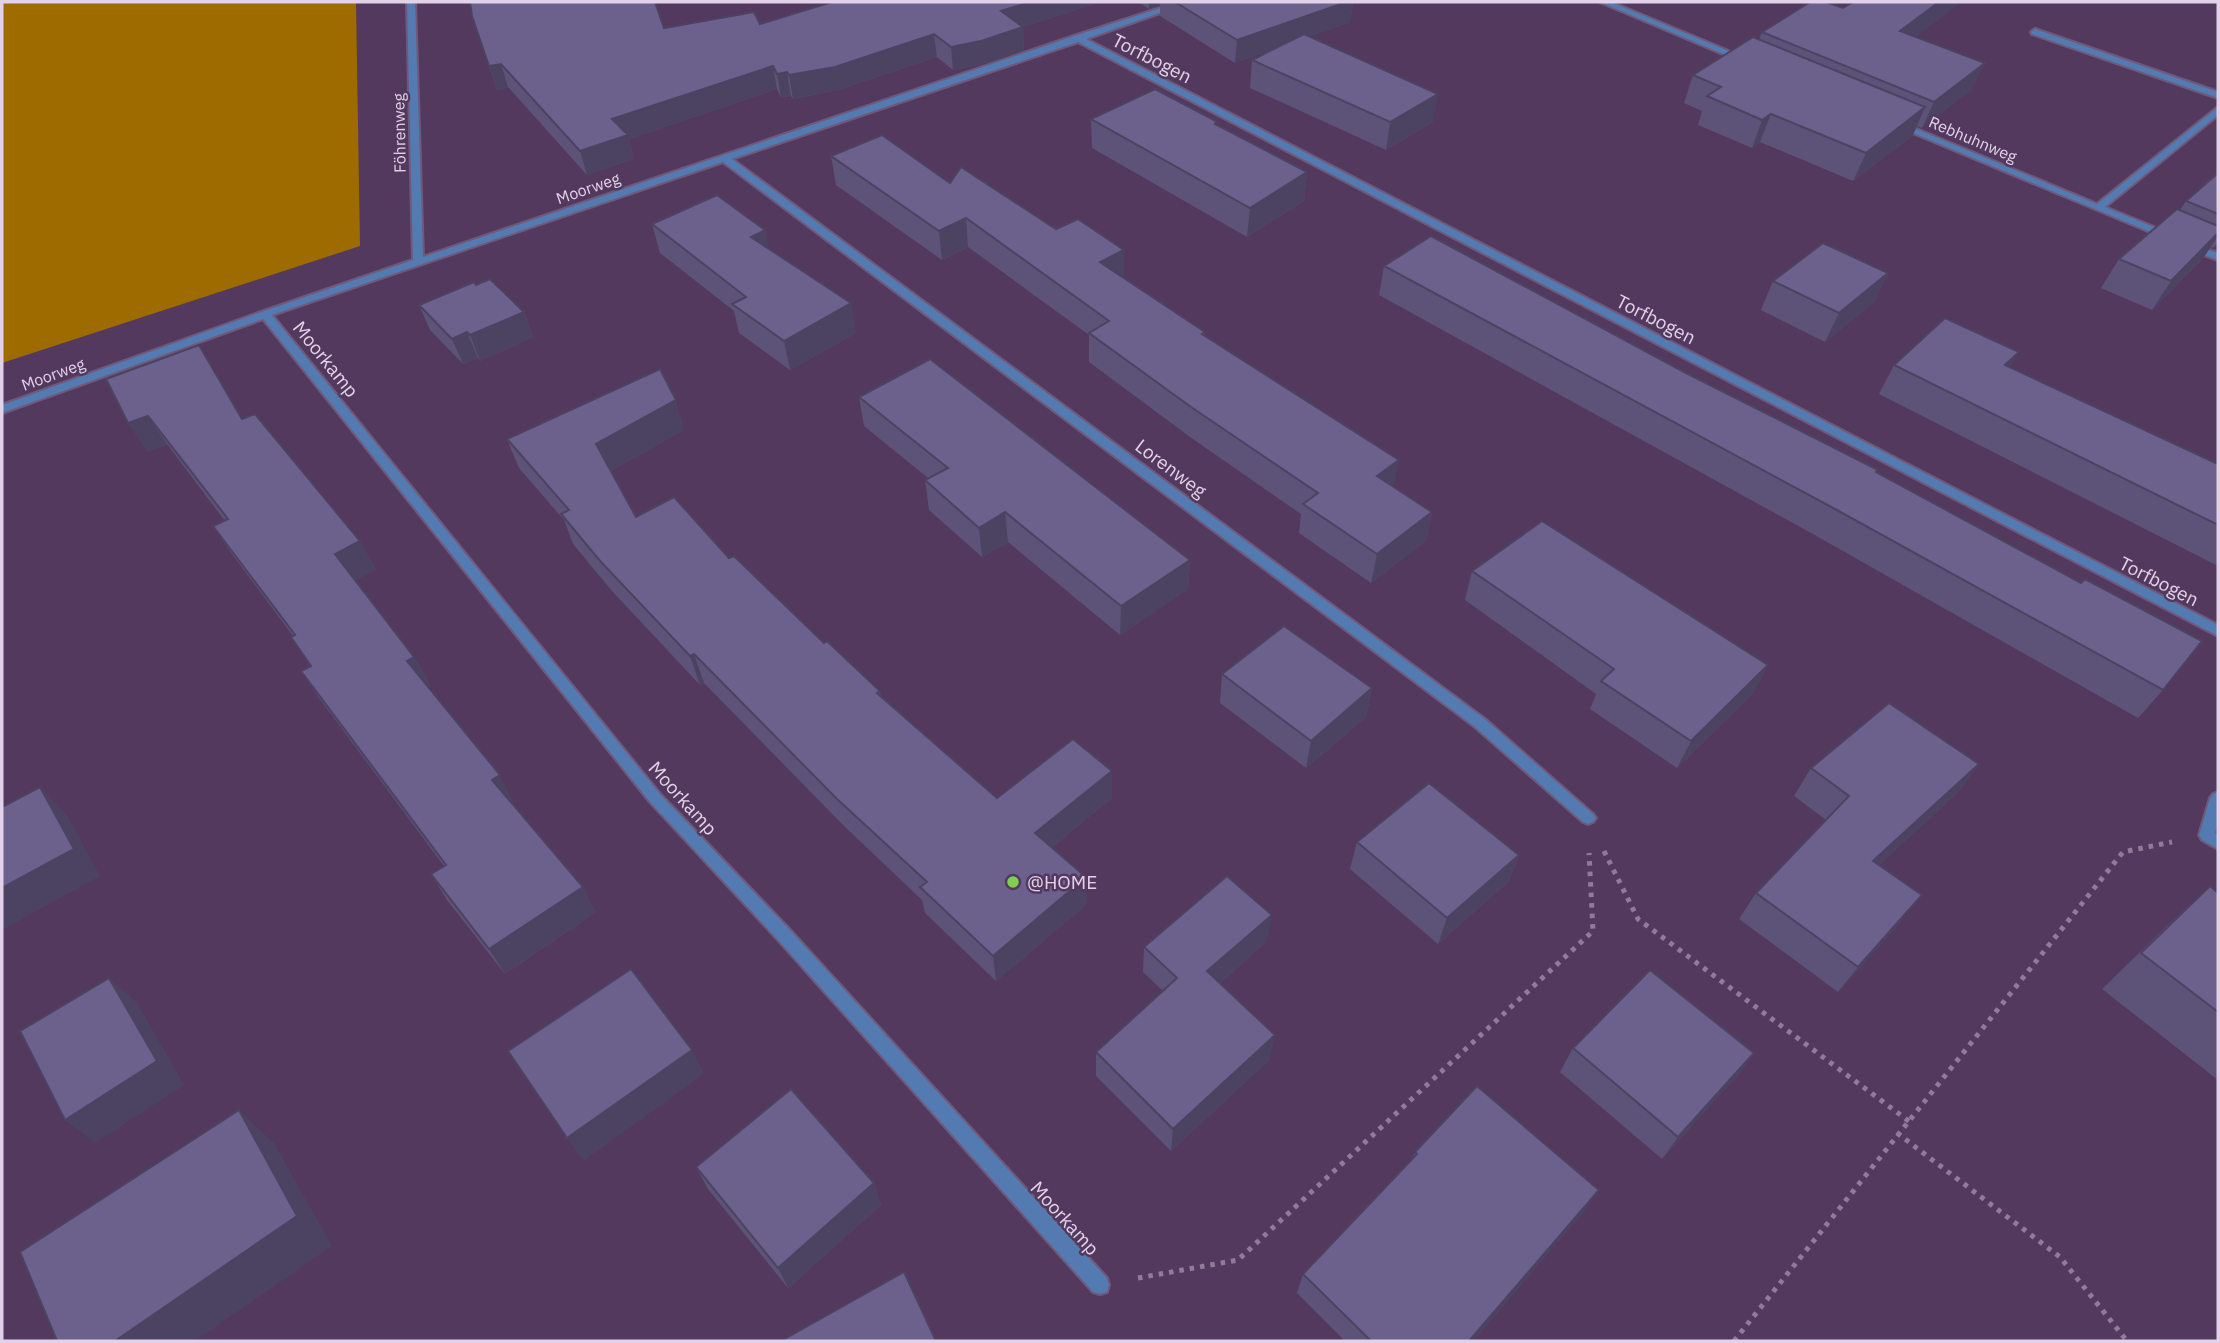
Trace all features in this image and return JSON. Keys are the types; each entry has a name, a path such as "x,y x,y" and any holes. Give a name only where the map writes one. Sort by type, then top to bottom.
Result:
{"street":[{"name":"Föhrenweg","path":"411,2 418,263"},
{"name":"Moorweg","path":"2,409 265,314 1187,2"},
{"path":"1604,2 1756,65"},
{"path":"2035,33 2218,95"},
{"name":"Torfbogen","path":"1077,38 2218,631"},
{"path":"2098,208 2218,110"},
{"name":"Rebhuhnweg","path":"1882,118 2218,257"},
{"name":"Lorenweg","path":"724,158 1480,723 1588,818"},
{"name":"Moorkamp","path":"265,314 655,797 1100,1285"},
{"path":"2213,839 2218,798"}],"path":[{"path":"1588,818 1638,919 1910,1122"},
{"path":"1100,1285 1238,1260 1593,930 1588,818"},
{"path":"1734,1341 2123,852 2213,839"},
{"path":"1897,1133 2060,1257 2127,1341"}],"shaded area":[{"path":"2,2 356,2 360,246 2,363"}],"building":[{"path":"470,2 655,2 664,28 754,12 760,24 832,2 1031,2 1001,11 1023,27 981,41 951,47 934,34 835,67 789,75 787,72 777,74 773,66 612,119 628,135 580,151 501,64 489,66"},
{"path":"1175,2 1347,2 1237,40"},
{"path":"1810,2 1826,2 1843,8 1853,2 1939,2 1900,31 1985,63 1934,102 1762,32"},
{"path":"1304,34 1438,94 1390,122 1252,60"},
{"path":"1753,37 1925,107 1866,153 1771,114 1762,120 1707,96 1721,87 1693,75"},
{"path":"1155,89 1307,172 1250,208 1091,119"},
{"path":"882,135 950,183 961,167 1056,229 1078,219 1124,250 1100,262 1205,332 1202,334 1399,460 1377,476 1432,512 1377,554 1303,504 1318,493 1191,407 1089,333 1109,321 966,218 939,231 831,156"},
{"path":"2218,173 2218,214 2186,201"},
{"path":"717,195 765,230 751,237 851,303 784,341 732,304 746,297 652,224"},
{"path":"2177,209 2218,226 2218,233 2171,281 2119,259"},
{"path":"1431,236 1686,373 1878,470 1876,472 2081,583 2085,579 2202,641 2163,690 1835,509 1384,266"},
{"path":"1823,243 1888,273 1839,313 1773,281"},
{"path":"490,279 524,312 470,335 467,332 452,339 419,305 474,282 476,285"},
{"path":"1945,318 2019,352 2005,365 2218,464 2218,525 1894,365"},
{"path":"199,345 242,419 255,414 360,541 335,554 414,657 407,661 500,775 492,780 583,887 489,949 431,874 446,865 301,671 311,666 291,637 295,635 213,526 228,519 148,416 128,423 106,379"},
{"path":"930,359 1190,560 1121,606 1005,512 979,528 925,480 948,468 859,397"},
{"path":"660,369 676,400 596,444 636,517 674,497 729,558 734,556 824,643 827,641 880,691 877,693 997,798 1073,739 1112,771 1035,833 1086,877 993,956 920,887 927,882 837,799 694,654 690,656 601,562 561,514 569,510 507,439"},
{"path":"1542,521 1768,665 1691,741 1601,681 1614,669 1472,571"},
{"path":"1284,626 1372,688 1311,741 1222,674"},
{"path":"1889,703 1979,764 1873,861 1922,895 1858,967 1756,893 1849,796 1811,768"},
{"path":"1429,783 1519,855 1447,918 1357,842"},
{"path":"40,787 74,849 2,888 2,807"},
{"path":"1227,876 1272,915 1207,971 1275,1035 1173,1129 1096,1052 1177,978 1144,947"},
{"path":"2210,886 2218,893 2218,1012 2141,953"},
{"path":"631,969 692,1050 567,1138 508,1051"},
{"path":"1650,970 1754,1053 1678,1137 1573,1048"},
{"path":"109,978 157,1061 65,1120 20,1031"},
{"path":"1477,1086 1599,1190 1469,1341 1371,1341 1303,1274 1417,1154 1415,1152"},
{"path":"791,1089 874,1183 778,1268 696,1167"},
{"path":"239,1110 297,1216 115,1341 57,1341 20,1252"},
{"path":"904,1272 936,1341 781,1341"}],"place":[{"name":"@HOME","path":"1013,882"}]}
